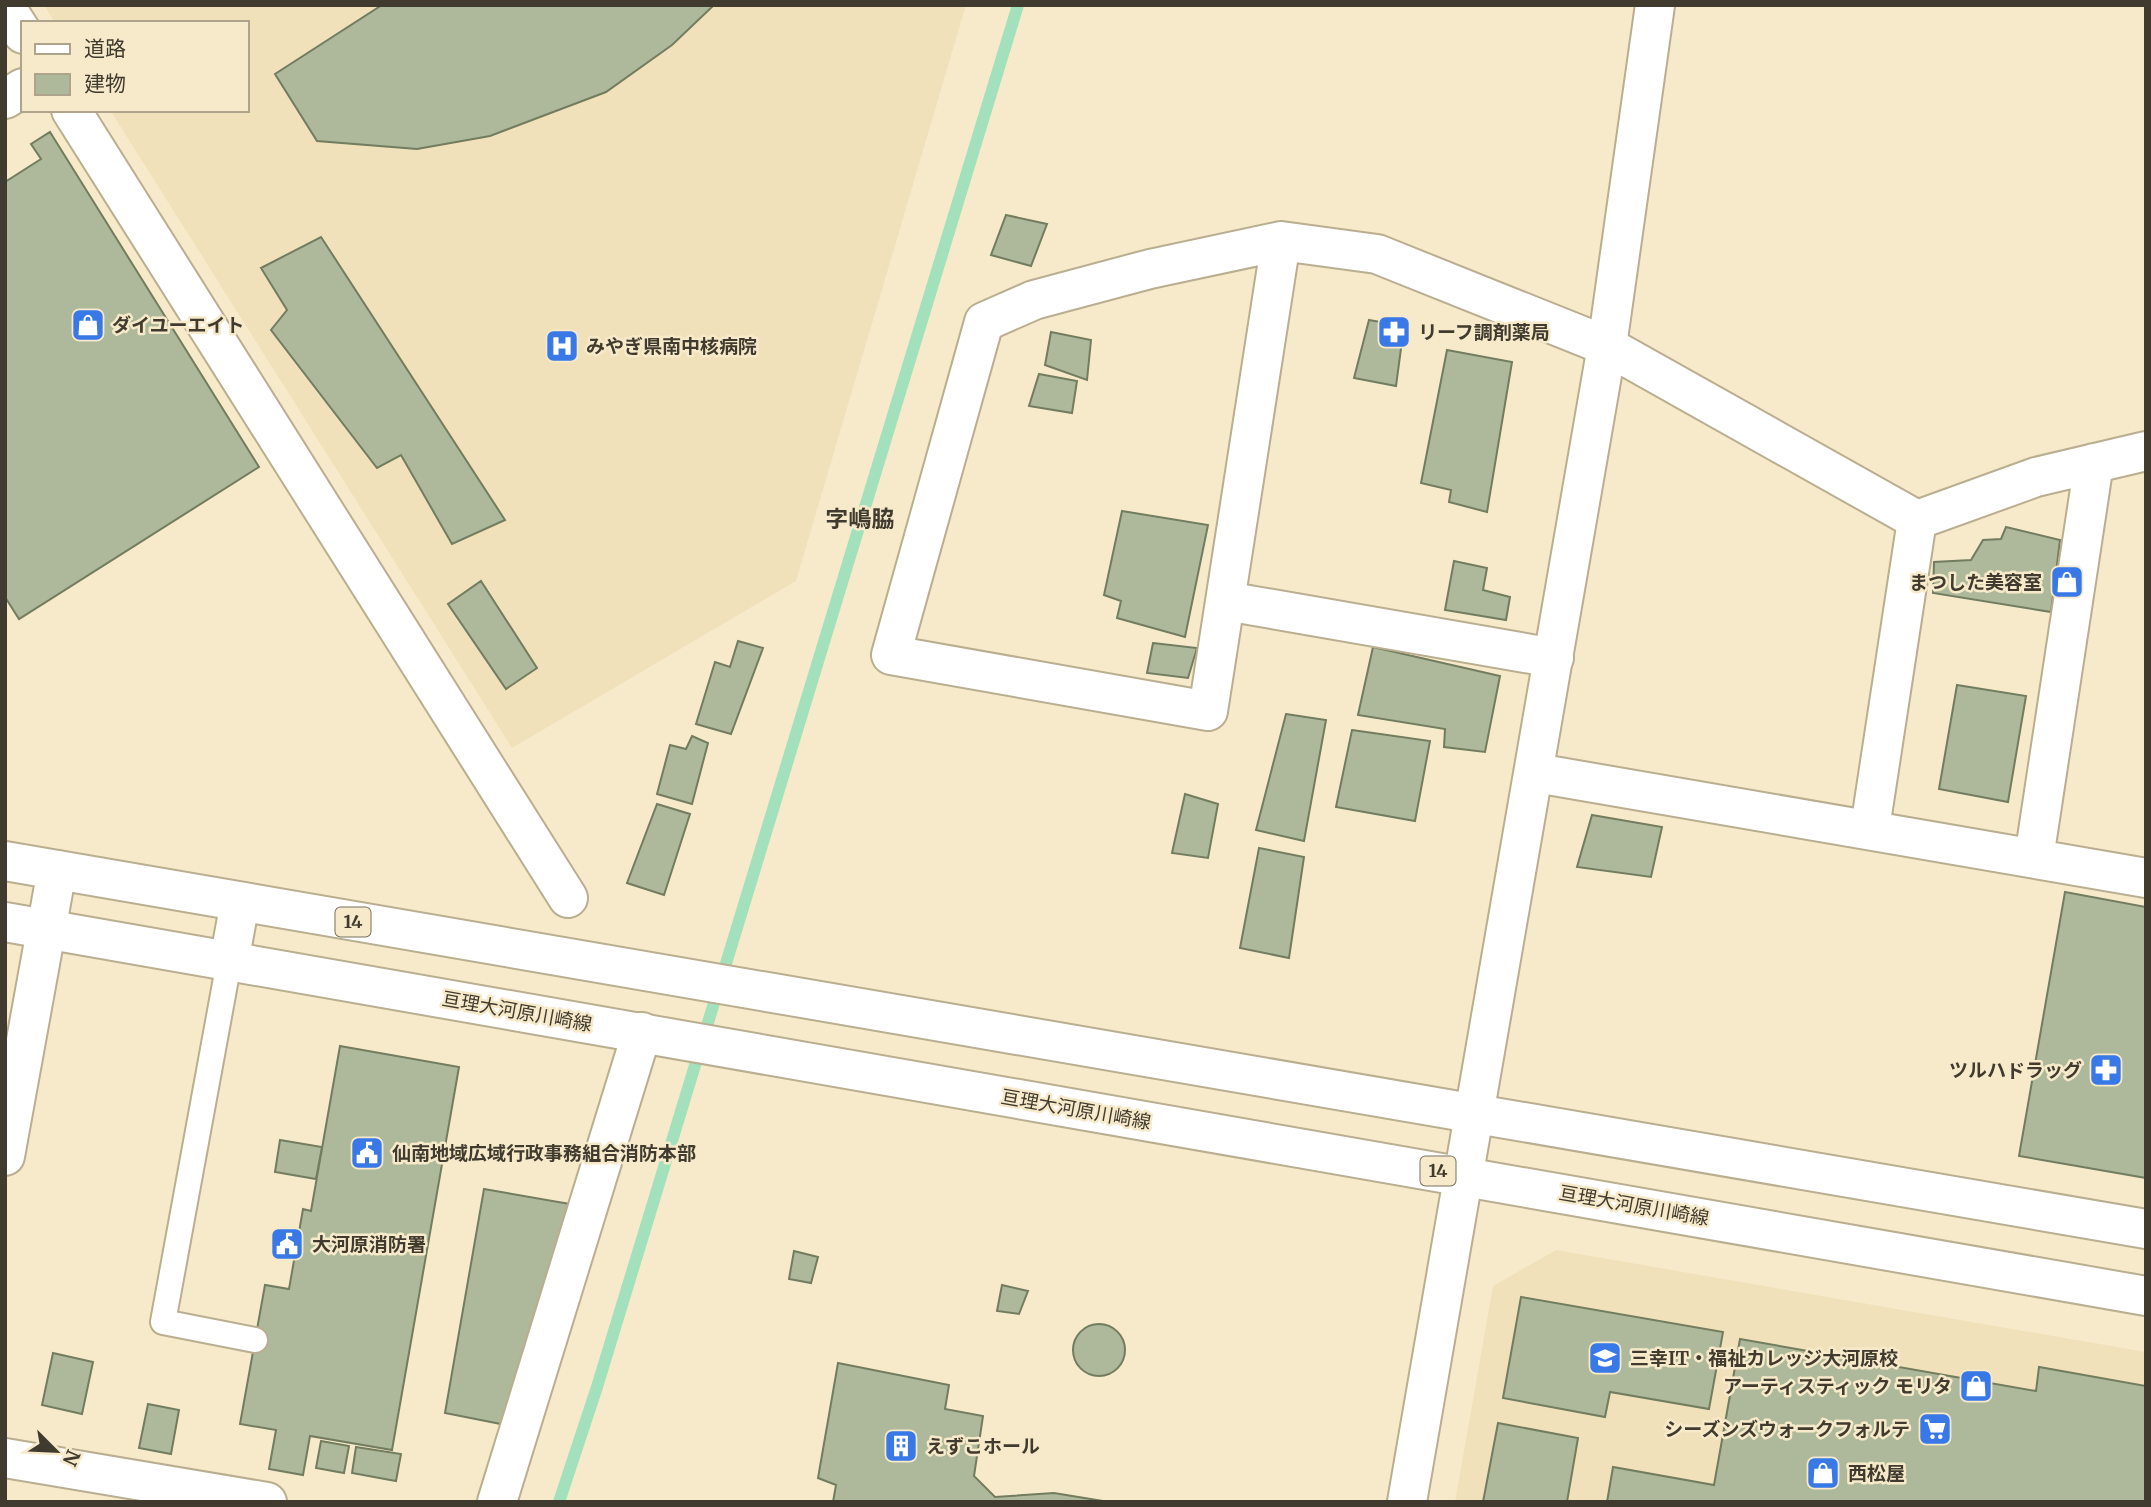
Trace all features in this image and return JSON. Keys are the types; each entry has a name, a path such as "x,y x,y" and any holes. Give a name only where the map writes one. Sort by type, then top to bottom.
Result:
{"street":[{"path":"1407,1502 1536,773 1607,346 1655,5"},
{"path":"5,6 21,31"},
{"path":"5,99 21,89"},
{"path":"72,112 568,898"},
{"path":"1281,241 1208,711 891,655 984,322 1046,296 1150,269 1281,241 1377,254 1607,346 1916,520 2036,477 2146,451"},
{"path":"2034,858 2094,463"},
{"path":"1870,828 1916,520"},
{"path":"1226,601 1554,658"},
{"path":"1536,773 1870,828 2146,878"},
{"name":"14","path":"5,861 2146,1229"},
{"path":"5,1156 57,870"},
{"path":"229,962 240,902"},
{"name":"亘理大河原川崎線","path":"5,922 642,1031 683,1041 2146,1296"},
{"path":"497,1502 642,1031"},
{"path":"5,1458 267,1502"}],"lane":[{"path":"229,962 163,1322 255,1340"}],"shaded area":[{"name":"みやぎ県南中核病院","path":"44,5 966,5 796,581 512,748 111,112 248,112 248,21 54,21"},
{"path":"1556,1250 2146,1352 2146,1502 1455,1502 1493,1286"}],"building":[{"path":"382,5 714,5 672,45 606,92 490,136 417,149 317,141 275,74"},
{"name":"ダイユーエイト","path":"50,132 259,467 19,619 5,597 5,182 41,159 31,144"},
{"path":"1006,215 1047,224 1031,266 991,255"},
{"path":"321,237 505,520 452,544 401,455 377,468 271,330 287,310 261,268"},
{"path":"1369,320 1404,326 1396,386 1354,378"},
{"path":"1051,332 1091,340 1087,380 1045,365"},
{"path":"1447,350 1512,362 1487,512 1449,502 1451,490 1421,483"},
{"path":"1039,374 1077,381 1072,413 1029,406"},
{"path":"1122,511 1208,525 1185,637 1117,618 1121,601 1104,595"},
{"path":"2006,527 2060,540 2051,612 1933,593 1934,562 1971,560 1983,540 2001,539"},
{"path":"1454,561 1487,568 1483,590 1510,597 1506,620 1445,610"},
{"path":"481,581 537,668 506,689 448,604"},
{"path":"738,641 763,648 731,734 696,724 715,662 730,667"},
{"path":"1153,643 1197,648 1188,678 1147,673"},
{"path":"1373,647 1500,676 1485,752 1444,747 1445,729 1358,715"},
{"path":"1957,685 2026,696 2008,802 1939,789"},
{"path":"1286,714 1326,720 1304,841 1256,830"},
{"path":"1352,730 1430,741 1415,821 1336,807"},
{"path":"692,736 708,743 692,804 657,794 670,745 686,749"},
{"path":"1185,794 1218,804 1208,858 1172,853"},
{"path":"657,804 690,814 664,895 627,883"},
{"path":"1592,815 1662,827 1651,877 1577,867"},
{"path":"1259,848 1304,857 1289,958 1240,948"},
{"path":"2065,892 2146,907 2146,1178 2019,1156"},
{"path":"340,1046 459,1067 392,1450 310,1436 303,1475 269,1469 276,1430 240,1424 265,1285 289,1289 303,1209 311,1211"},
{"path":"280,1140 322,1147 316,1179 275,1172"},
{"path":"484,1189 570,1204 506,1425 445,1413"},
{"path":"794,1251 818,1257 811,1283 789,1279"},
{"path":"1002,1285 1028,1291 1019,1314 997,1311"},
{"name":"シーズンズウォークフォルテ","path":"1521,1297 1723,1332 1709,1409 1610,1392 1605,1417 1503,1398"},
{"path":"1099,1324 1109,1326 1117,1332 1123,1340 1123,1360 1117,1368 1109,1374 1099,1376 1089,1374 1081,1368 1075,1360 1073,1350 1075,1340 1081,1332 1089,1326"},
{"name":"シーズンズウォークフォルテ","path":"1740,1339 2036,1391 2039,1367 2146,1386 2146,1502 1607,1502 1613,1467 1714,1485"},
{"path":"53,1353 93,1362 82,1414 42,1405"},
{"name":"えずこホール","path":"838,1363 949,1385 945,1409 983,1416 974,1476 995,1497 1054,1493 1109,1502 833,1502 836,1485 818,1478"},
{"path":"148,1404 179,1410 171,1454 139,1448"},
{"path":"1498,1423 1578,1438 1567,1502 1483,1502"},
{"path":"321,1441 349,1446 344,1473 316,1468"},
{"path":"356,1447 401,1454 396,1481 352,1473"}],"waterway":[{"path":"559,1502 597,1387 1018,5"}],"place":[{"name":"ダイユーエイト","path":"88,325"},
{"name":"リーフ調剤薬局","path":"1394,332"},
{"name":"みやぎ県南中核病院","path":"562,346"},
{"name":"まつした美容室","path":"2067,582"},
{"name":"ツルハドラッグ","path":"2106,1070"},
{"name":"仙南地域広域行政事務組合消防本部","path":"367,1153"},
{"name":"大河原消防署","path":"287,1244"},
{"name":"三幸IT・福祉カレッジ大河原校","path":"1605,1358"},
{"name":"アーティスティック モリタ","path":"1976,1386"},
{"name":"シーズンズウォークフォルテ","path":"1935,1429"},
{"name":"えずこホール","path":"901,1446"},
{"name":"西松屋","path":"1823,1473"}],"district":[{"name":"字嶋脇","path":"860,519"}]}
